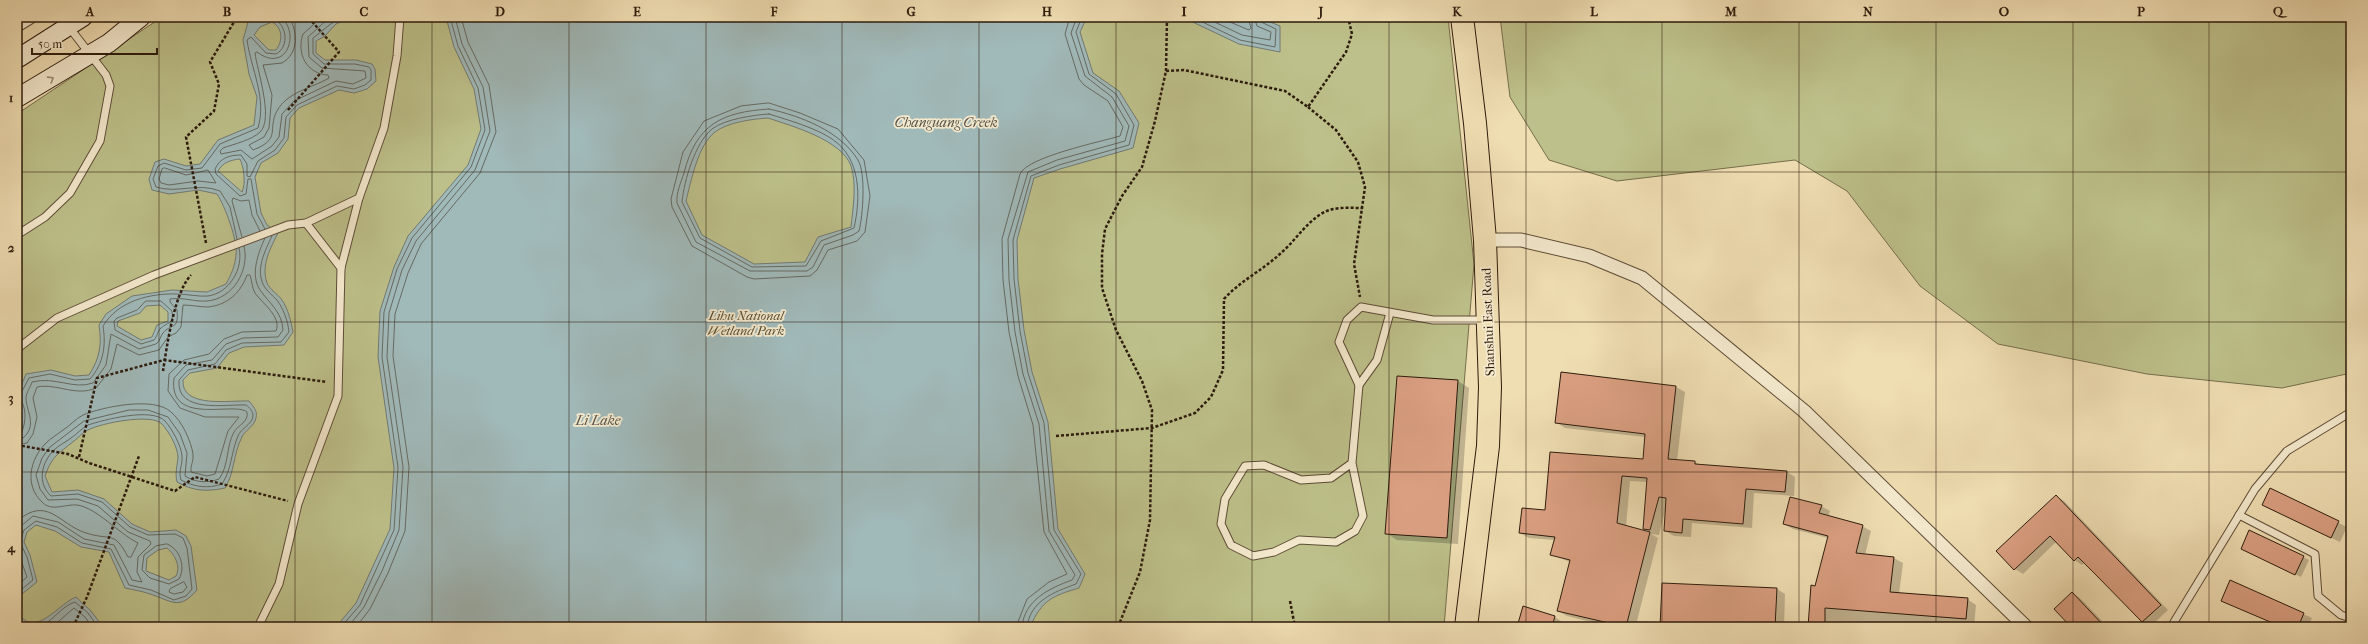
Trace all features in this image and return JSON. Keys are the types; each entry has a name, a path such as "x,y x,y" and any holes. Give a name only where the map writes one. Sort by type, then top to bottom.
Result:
{"highway":[{"name":"Shanshui East Road","path":"1462,17 1475,123 1486,240 1490,320 1488,446 1466,627"}],"main road":[{"path":"17,98 109,43 141,17"},
{"path":"17,58 76,22"}],"street":[{"path":"17,25 30,17"},
{"path":"1486,240 1521,240 1588,256 1642,278 1804,410 2026,627"}],"lane":[{"path":"258,627 279,584 298,504 338,396 341,268 359,198 384,128 397,56 400,17"},
{"path":"17,236 45,217 70,193 100,142 110,86 106,75 89,55 76,22"},
{"path":"17,349 57,318 154,275 288,225 306,223 359,198"},
{"path":"306,223 341,268"},
{"path":"1352,463 1331,478 1302,480 1264,465 1246,466 1225,498 1221,524 1231,545 1253,556 1274,552 1299,540 1336,542 1355,532 1363,516 1352,463 1359,385 1339,342 1347,320 1361,307 1433,320 1490,320"},
{"path":"1359,385 1377,360 1390,313"},
{"path":"2171,627 2255,489 2287,451 2351,412"},
{"path":"2239,515 2315,554 2318,596 2341,615 2351,618"}],"path":[{"path":"198,203 186,137 214,111 219,84 210,62 237,17"},
{"path":"288,110 338,52 308,17"},
{"path":"1118,627 1140,572 1150,520 1152,410 1142,381 1116,330 1102,288 1102,254 1105,228 1122,196 1142,167 1155,121 1166,71 1167,17"},
{"path":"1308,107 1346,52 1352,34 1348,17"},
{"path":"1166,71 1184,70 1285,91 1308,107 1336,130 1358,162 1365,187 1354,264 1361,307"},
{"path":"1056,436 1152,428 1195,413 1211,397 1223,370 1224,299 1235,286 1258,272 1276,257 1321,214 1339,208 1363,208"},
{"path":"163,370 177,303 186,279"},
{"path":"79,458 97,378 164,360 235,371 339,384"},
{"path":"17,445 68,454 89,463 174,491 195,477 298,504"},
{"path":"73,627 87,597 139,456"},
{"path":"1290,601 1294,627"}],"green space":[{"name":"Lihu National Wetland Park","path":"162,17 1448,17 1474,264 1444,627 17,627 17,114"},
{"path":"1500,17 2351,17 2351,373 2282,388 2147,374 1998,344 1920,286 1847,191 1795,160 1617,181 1549,160 1510,97"}],"water":[{"path":"261,17 351,17 336,24 325,36 316,41 316,53 325,60 356,60 372,64 375,69 376,81 367,89 354,93 339,90 299,108 290,118 288,139 278,153 261,163 255,177 261,213 267,225 278,233 267,257 265,276 270,288 284,304 289,315 293,332 284,345 244,347 229,353 217,368 190,373 183,380 185,389 190,395 198,399 220,402 249,401 256,411 255,421 243,435 239,443 231,476 225,488 212,490 194,489 177,482 176,473 178,454 170,435 162,424 156,421 138,419 114,422 88,430 56,456 50,464 45,476 52,492 78,490 104,499 132,524 150,532 176,530 186,536 191,546 197,590 185,600 175,602 125,588 109,552 81,547 55,531 36,525 27,532 24,542 30,555 37,582 17,598 17,435 22,417 17,396 26,374 51,370 75,376 89,375 98,357 100,345 99,325 106,314 132,296 172,290 207,292 226,284 231,274 236,255 235,241 227,215 217,194 198,190 169,194 152,190 149,179 155,162 164,159 186,166 200,164 218,140 254,125 257,97 249,74 243,40 248,22","holes":["272,22 276,25 281,35 280,43 276,50 269,50 254,35 260,27","240,159 243,167 244,180 242,192 218,171 230,161","160,305 168,312 168,321 157,325 152,337 141,340 117,326 118,321 140,313 146,306","167,548 176,561 178,568 176,576 169,580 146,571 147,558 158,550"]},
{"name":"Li Lake","path":"446,17 1087,17 1080,32 1093,73 1119,91 1139,123 1133,148 1034,178 1017,240 1018,279 1024,330 1032,372 1048,422 1058,529 1085,574 1079,588 1049,600 1034,618 1030,627 336,627 356,603 390,529 394,468 378,357 380,311 394,267 408,236 468,165 481,129 474,89 454,47","holes":["768,118 815,135 827,141 846,157 853,173 854,196 851,227 818,237 805,262 754,264 702,235 686,201 696,164 704,145 709,138 715,132 734,123"]},
{"path":"1182,17 1258,17 1280,26 1280,52 1239,44"},
{"path":"76,597 91,611 103,627 17,627 17,611 24,619 31,622 38,622"}],"building":[{"path":"1561,372 1676,386 1668,459 1695,461 1695,464 1787,471 1785,492 1746,489 1743,524 1683,519 1682,533 1664,531 1666,498 1659,497 1650,530 1643,529 1647,478 1622,476 1617,523 1650,532 1626,627 1557,611 1570,560 1550,555 1555,537 1519,533 1522,508 1545,510 1550,452 1643,459 1645,434 1555,423"},
{"path":"1397,376 1458,380 1447,538 1385,534"},
{"path":"2270,488 2339,521 2331,538 2262,505"},
{"path":"2056,495 2161,605 2142,622 2078,557 2074,561 2050,536 2014,570 1996,551"},
{"path":"1790,497 1822,505 1819,513 1863,525 1856,553 1894,557 1890,592 1968,598 1966,619 1825,608 1825,627 1808,627 1811,585 1815,586 1828,536 1783,524"},
{"path":"2249,530 2304,556 2295,575 2241,549"},
{"path":"2230,580 2304,613 2298,627 2282,627 2221,601"},
{"path":"1662,583 1777,588 1775,627 1660,627"},
{"path":"2072,592 2105,627 2071,627 2054,609"},
{"path":"1523,606 1555,616 1552,627 1517,627"}],"water label":[{"name":"Changuang Creek","path":"946,122"}]}
